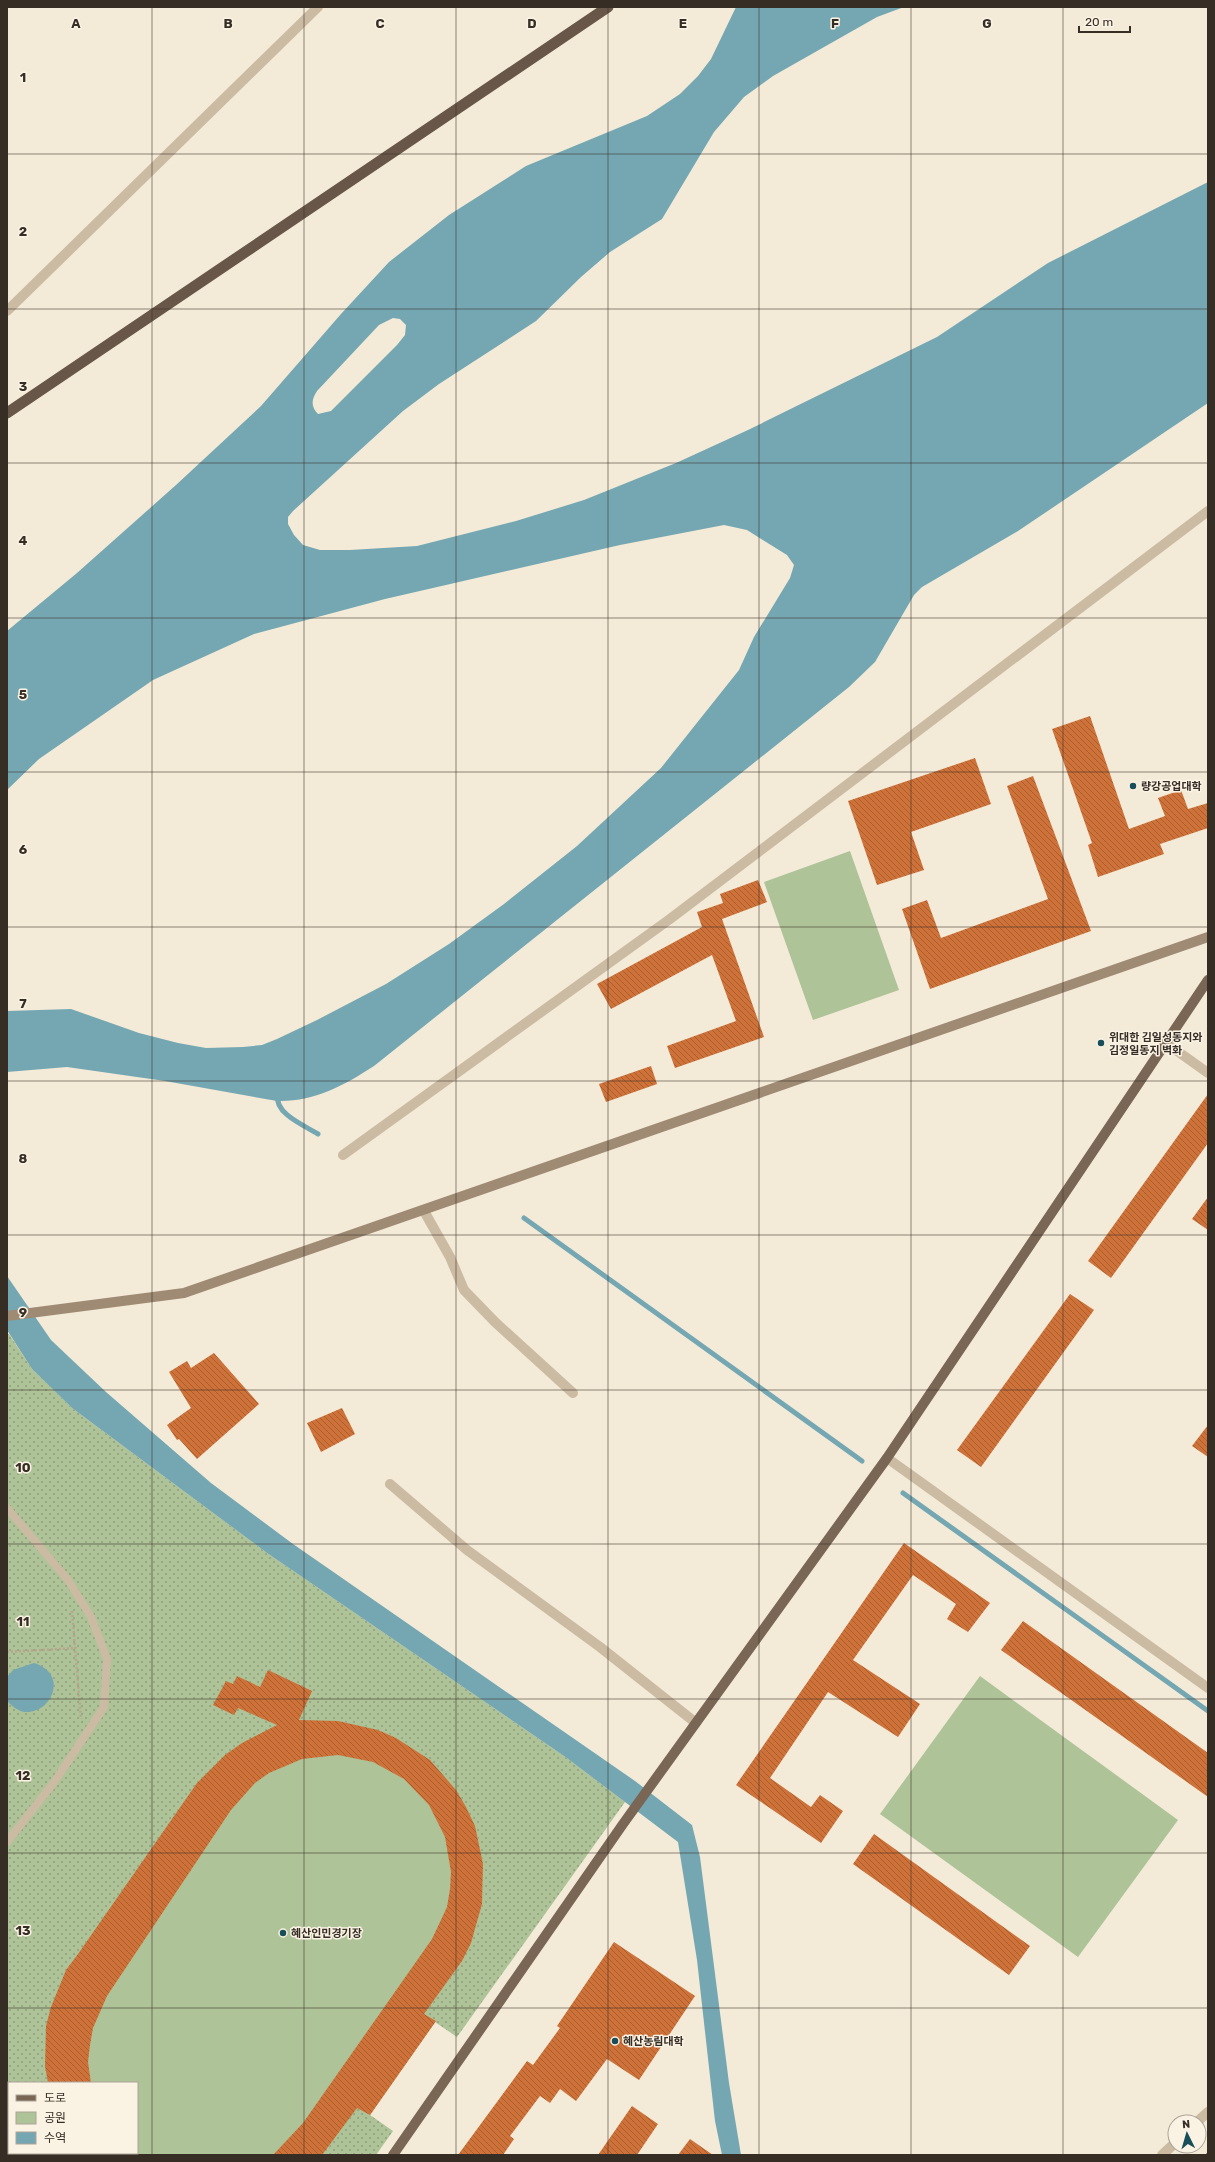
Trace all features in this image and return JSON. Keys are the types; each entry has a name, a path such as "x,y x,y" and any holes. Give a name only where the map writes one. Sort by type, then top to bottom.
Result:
{"highway":[{"path":"7,413 608,7"}],"main road":[{"path":"7,1316 184,1293 424,1211 1208,937"},
{"path":"393,2155 624,1824 887,1458 1208,980"}],"street":[{"path":"7,311 318,7"},
{"path":"344,1155 670,919 1208,511"},
{"path":"1166,1043 1208,1073"},
{"path":"424,1211 450,1258 464,1290 495,1322 573,1392"},
{"path":"887,1458 1208,1688"},
{"path":"390,1484 467,1550 600,1647 696,1723"}],"lane":[{"path":"7,1508 68,1580 91,1617 107,1659 104,1707 55,1781 7,1842"}],"path":[{"path":"71,1603 82,1727 76,1749"},
{"path":"7,1652 76,1648"}],"green space":[{"path":"850,851 899,990 813,1020 764,882"},
{"path":"7,1334 9,1334 32,1369 72,1408 267,1553 564,1756 625,1802 457,2037 435,2022 370,2115 393,2131 376,2155 7,2155"},
{"path":"980,1676 1178,1820 1078,1957 880,1814"},
{"name":"혜산인민경기장","path":"338,1721 360,1725 383,1732 397,1738 420,1753 440,1771 457,1792 470,1816 479,1841 483,1868 483,1895 478,1923 474,1935 462,1959 424,2014 436,2021 370,2115 357,2108 322,2155 85,2155 84,2154 138,2154 138,2082 48,2082 45,2046 46,2026 58,1988 78,1954 197,1783 225,1755"}],"water":[{"path":"736,7 904,7 877,17 773,76 744,97 714,132 662,219 610,252 581,277 536,321 439,384 403,411 293,511 288,517 288,524 294,535 303,545 320,550 350,550 417,546 516,521 584,500 676,463 748,430 937,337 1048,263 1208,182 1208,403 1018,531 922,587 914,595 875,662 849,687 374,1066 351,1080 316,1096 291,1101 277,1101 165,1081 67,1067 7,1072 7,1011 71,1009 139,1033 178,1043 206,1048 243,1047 262,1045 277,1039 386,984 449,944 504,904 577,846 661,768 739,670 754,637 790,578 794,565 787,555 747,530 724,525 620,545 385,599 254,634 153,680 39,759 7,790 7,631 77,573 176,485 261,406 341,314 389,262 449,215 526,166 647,116 680,94 698,76 711,59","holes":["393,318 400,319 406,325 405,335 397,345 331,411 318,414 313,406 314,397 317,391 379,325"]},
{"path":"7,1276 51,1340 106,1392 211,1483 293,1544 635,1781 692,1825 700,1857 729,2083 741,2155 722,2155 715,2121 697,1960 678,1842 564,1756 267,1553 72,1408 32,1369 7,1330"},
{"path":"34,1663 45,1668 51,1675 54,1684 53,1692 49,1700 43,1706 35,1711 23,1712 7,1701 7,1677 13,1670"}],"building":[{"path":"1090,716 1129,829 1165,816 1158,798 1181,790 1188,809 1208,803 1208,828 1160,844 1164,854 1098,877 1088,845 1092,843 1052,729"},
{"path":"975,758 991,804 911,832 924,870 877,885 848,801"},
{"path":"1033,776 1091,931 930,989 902,909 927,900 941,938 1048,899 1007,786"},
{"path":"758,880 767,902 722,919 764,1037 675,1068 667,1046 736,1021 712,955 611,1009 597,984 702,927 697,912 723,903 720,894"},
{"path":"651,1066 657,1084 606,1102 599,1084"},
{"path":"1208,1094 1208,1143 1111,1278 1088,1261"},
{"path":"1208,1197 1208,1230 1192,1219"},
{"path":"1070,1294 1094,1310 981,1467 957,1450"},
{"path":"214,1353 259,1404 197,1459 179,1439 177,1440 167,1425 191,1408 169,1372 187,1361 191,1368"},
{"path":"342,1408 355,1434 321,1452 307,1423"},
{"path":"1208,1425 1208,1457 1192,1446"},
{"path":"904,1543 990,1603 968,1632 947,1619 956,1604 913,1575 853,1660 920,1704 898,1737 828,1692 770,1778 811,1807 820,1795 843,1811 821,1843 736,1785"},
{"path":"1023,1621 1208,1753 1208,1797 1001,1650"},
{"path":"268,1670 312,1691 299,1720 338,1721 378,1730 396,1738 430,1760 456,1790 466,1807 475,1826 483,1864 482,1904 471,1943 462,1961 424,2014 436,2021 370,2115 357,2108 322,2155 273,2155 303,2123 432,1939 447,1907 450,1889 451,1872 445,1837 429,1805 404,1779 373,1762 338,1755 302,1759 269,1773 255,1783 231,1810 107,1996 93,2028 88,2062 91,2082 48,2082 45,2066 46,2026 51,2007 66,1970 197,1783 225,1755 242,1743 277,1725 238,1708 234,1715 213,1705 226,1681 233,1684 237,1676 260,1687"},
{"path":"874,1834 1030,1946 1009,1975 853,1864"},
{"path":"614,1942 695,1996 639,2080 607,2059 576,2101 560,2089 550,2103 540,2096 510,2136 514,2139 503,2155 458,2155 527,2061 533,2065 560,2028 557,2026"},
{"path":"632,2106 658,2124 637,2155 598,2155"},
{"path":"690,2139 713,2155 678,2155"}],"waterway":[{"path":"278,1096 278,1102 285,1113 318,1134"},
{"path":"524,1218 862,1461"},
{"path":"903,1493 1208,1711"}],"place":[{"name":"량강공업대학","path":"1133,786"},
{"name":"위대한 김일성동지와 김정일동지 벽화","path":"1101,1043"},
{"name":"혜산인민경기장","path":"283,1933"},
{"name":"혜산농림대학","path":"615,2041"}]}
